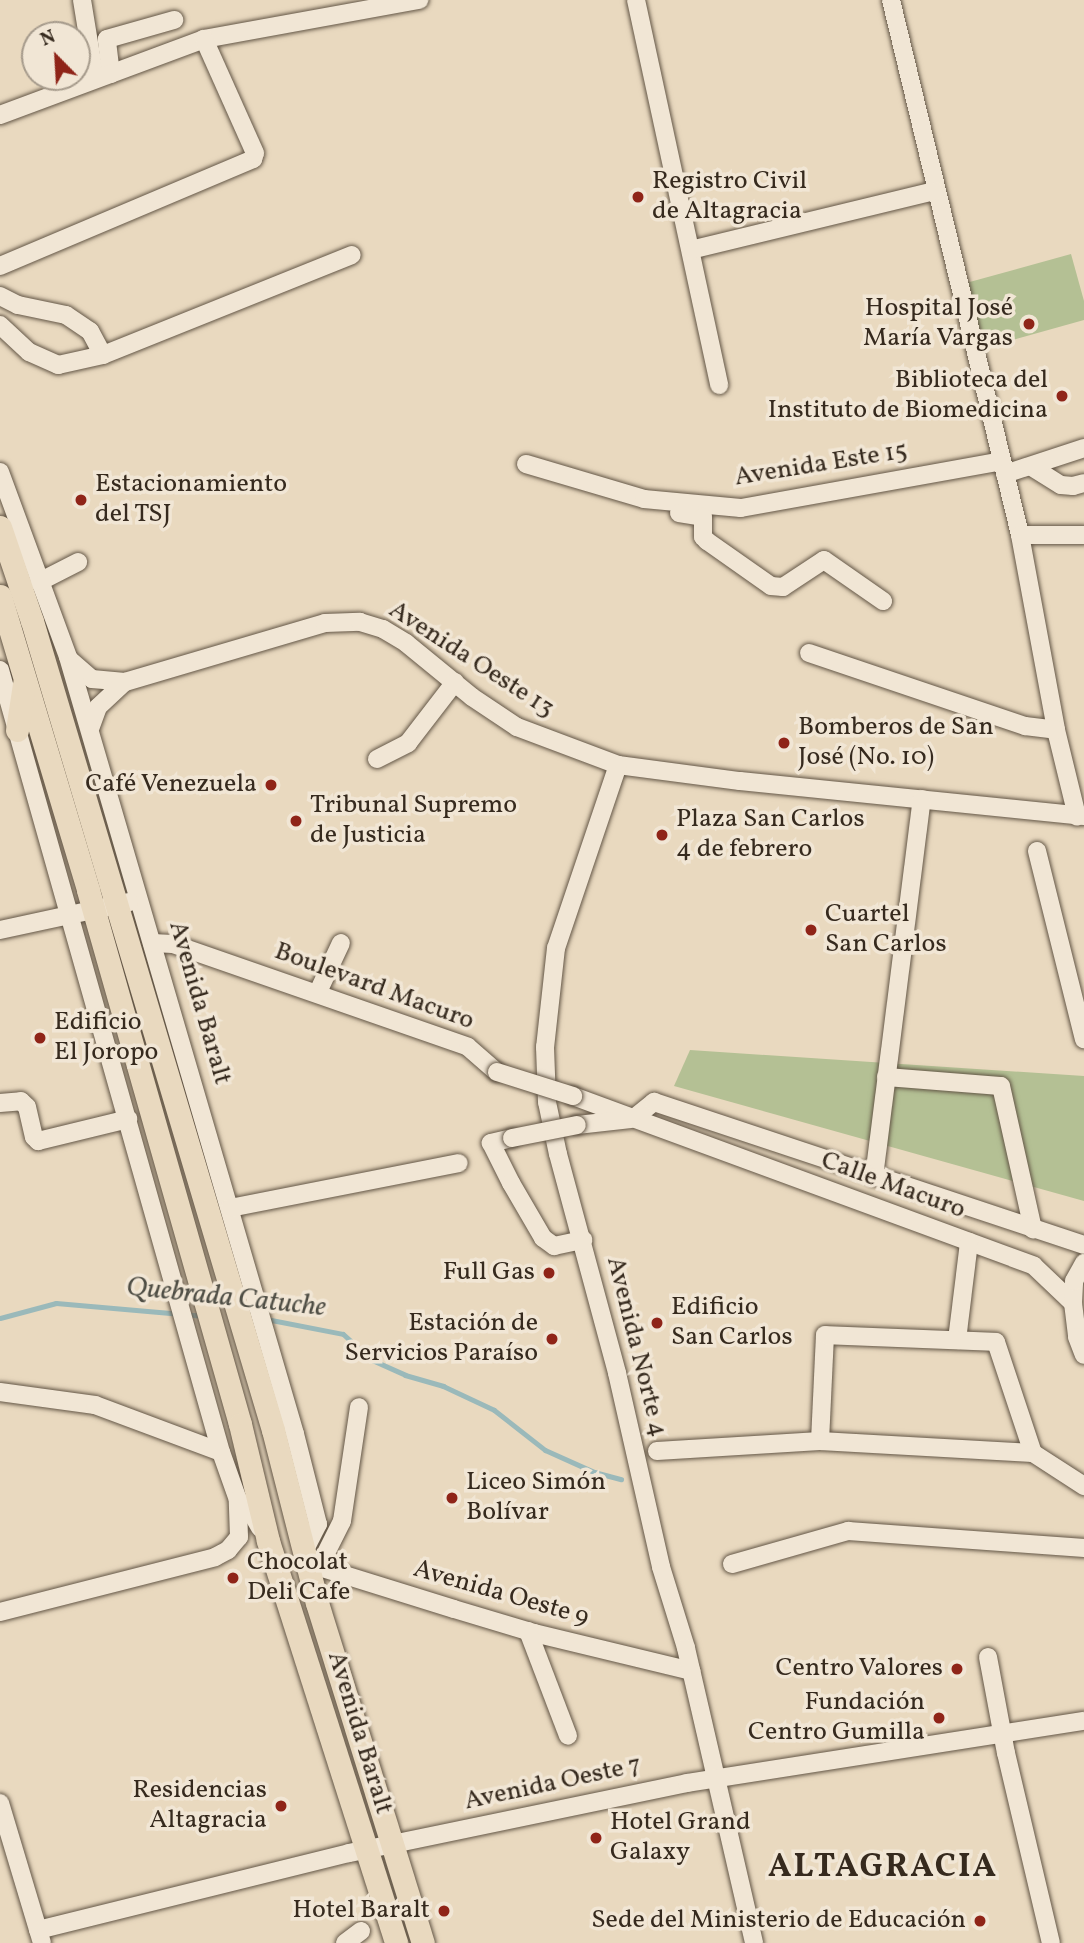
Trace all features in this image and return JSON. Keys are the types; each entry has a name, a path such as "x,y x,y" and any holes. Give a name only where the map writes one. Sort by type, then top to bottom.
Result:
{"main road":[{"name":"Avenida Baralt","path":"0,527 32,621 185,1231 240,1424 268,1541 397,1943"},
{"name":"Avenida Baralt","path":"0,596 104,909 284,1432 312,1559 392,1845 423,1943"},
{"path":"18,730 25,674"}],"street":[{"path":"82,0 103,77"},
{"path":"0,115 204,40 419,0"},
{"path":"636,0 719,385"},
{"path":"891,0 1020,535 1056,730 1080,816"},
{"path":"103,77 107,39 174,20"},
{"path":"0,266 253,159 255,153 204,40"},
{"path":"691,250 935,191"},
{"path":"0,325 29,352 58,365 103,355 352,255"},
{"path":"0,296 18,306 66,315 90,331 103,355"},
{"name":"Avenida Este 15","path":"526,464 644,499 741,508 1004,468 1032,467 1084,448"},
{"path":"1032,467 1061,485 1073,486 1084,482"},
{"name":"Avenida Baralt","path":"0,472 68,657 238,1236 284,1432"},
{"path":"644,499 665,511 703,517 704,537 707,541 771,586 783,587 824,560 883,601"},
{"path":"1020,535 1084,535"},
{"path":"39,582 78,562"},
{"name":"Avenida Oeste 13","path":"68,657 79,671 92,679 125,682 301,629 342,621 360,622 391,633 517,727 618,765 1080,816"},
{"path":"809,653 1024,726 1056,730"},
{"name":"Avenida Baralt","path":"0,670 221,1452 238,1500 248,1507 268,1541"},
{"name":"Avenida Oeste 13","path":"89,729 103,701 125,682"},
{"path":"377,759 408,743 455,682"},
{"name":"Avenida Norte 4","path":"618,765 562,924 550,980 545,1048 549,1115 619,1383 661,1567 691,1671 754,1943"},
{"path":"874,1177 922,799"},
{"path":"1037,851 1084,1040"},
{"path":"0,930 104,909 139,899"},
{"name":"Boulevard Macuro","path":"152,943 173,944 318,992 468,1047 497,1072 634,1118"},
{"path":"318,992 341,943"},
{"path":"886,1077 1001,1086 1033,1228"},
{"path":"0,1103 21,1101 27,1108 34,1137 38,1141 128,1119"},
{"path":"583,1240 554,1246 543,1238 511,1184 491,1143 577,1125 634,1118 654,1102 1084,1245"},
{"name":"Calle Macuro","path":"634,1118 1034,1266 1073,1303"},
{"path":"230,1208 459,1163"},
{"path":"957,1340 969,1242"},
{"path":"1084,1263 1074,1281 1073,1303 1077,1337 1084,1355"},
{"path":"820,1441 825,1335 996,1342 1033,1453"},
{"path":"0,1392 95,1405 221,1452"},
{"path":"312,1559 342,1521 359,1407"},
{"path":"657,1451 820,1441 1033,1453 1084,1486"},
{"path":"0,1612 215,1558 228,1550 239,1537 238,1500"},
{"path":"732,1564 848,1531 1084,1548"},
{"name":"Avenida Oeste 9","path":"312,1559 528,1631 691,1671"},
{"path":"528,1631 568,1736"},
{"path":"988,1657 1051,1943"},
{"name":"Avenida Oeste 7","path":"40,1936 366,1850 714,1778 1084,1721"},
{"path":"0,1803 40,1936"},
{"path":"345,1943 361,1931"}],"green space":[{"path":"1071,254 1084,301 1084,320 984,348 966,283"},
{"path":"690,1050 1084,1076 1084,1201 674,1086"}],"waterway":[{"name":"Quebrada Catuche","path":"0,1318 56,1303 204,1316"},
{"name":"Quebrada Catuche","path":"266,1319 343,1334 372,1360 405,1375 443,1386 494,1410 545,1450 594,1472 621,1479"}],"place":[{"name":"Registro Civil de Altagracia","path":"638,197"},
{"name":"Hospital José María Vargas","path":"1029,324"},
{"name":"Biblioteca del Instituto de Biomedicina","path":"1062,396"},
{"name":"Estacionamiento del TSJ","path":"81,500"},
{"name":"Bomberos de San José (No. 10)","path":"784,743"},
{"name":"Café Venezuela","path":"271,785"},
{"name":"Tribunal Supremo de Justicia","path":"296,821"},
{"name":"Plaza San Carlos 4 de febrero","path":"662,835"},
{"name":"Cuartel San Carlos","path":"811,930"},
{"name":"Edificio El Joropo","path":"40,1038"},
{"name":"Full Gas","path":"549,1273"},
{"name":"Edificio San Carlos","path":"657,1323"},
{"name":"Estación de Servicios Paraíso","path":"552,1339"},
{"name":"Liceo Simón Bolívar","path":"452,1498"},
{"name":"Chocolat Deli Cafe","path":"233,1578"},
{"name":"Centro Valores","path":"957,1669"},
{"name":"Fundación Centro Gumilla","path":"939,1718"},
{"name":"Residencias Altagracia","path":"281,1806"},
{"name":"Hotel Grand Galaxy","path":"596,1838"},
{"name":"Hotel Baralt","path":"444,1911"},
{"name":"Sede del Ministerio de Educación","path":"980,1921"}],"district":[{"name":"ALTAGRACIA","path":"883,1869"}]}
